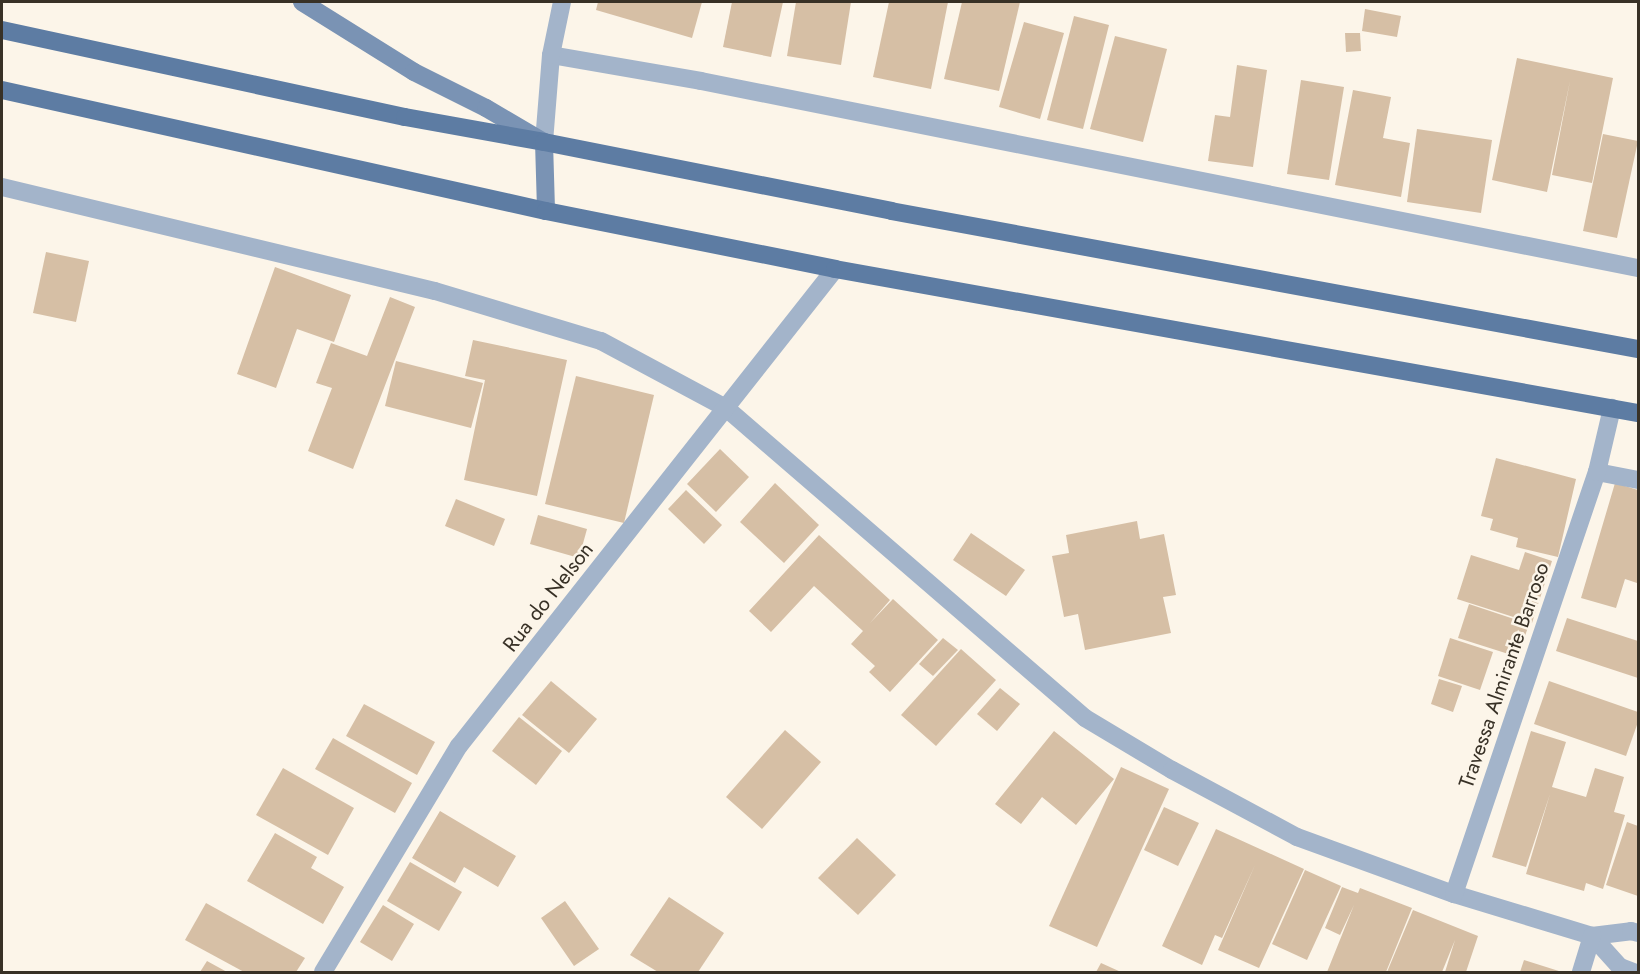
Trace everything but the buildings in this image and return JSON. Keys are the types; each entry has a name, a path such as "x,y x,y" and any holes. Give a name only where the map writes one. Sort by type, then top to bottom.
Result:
{"main road":[{"path":"302,2 414,72 486,108 544,142"},
{"path":"2,30 393,115 544,142 891,211 1638,349"},
{"path":"2,90 546,211 835,269 1638,413"},
{"path":"544,142 546,211"}],"street":[{"path":"544,142 551,55 562,2"},
{"path":"551,55 713,83 1638,268"},
{"path":"2,187 435,291 590,338 726,408 1003,650 1085,718 1172,770 1297,837 1454,894 1592,936 1631,931 1638,933"},
{"name":"Rua do Nelson","path":"323,972 459,746 835,269"},
{"name":"Travessa Almirante Barroso","path":"1454,894 1597,472 1612,408"},
{"path":"1597,472 1638,480"},
{"path":"1581,972 1592,936"},
{"path":"1592,936 1620,967 1634,972"}]}
